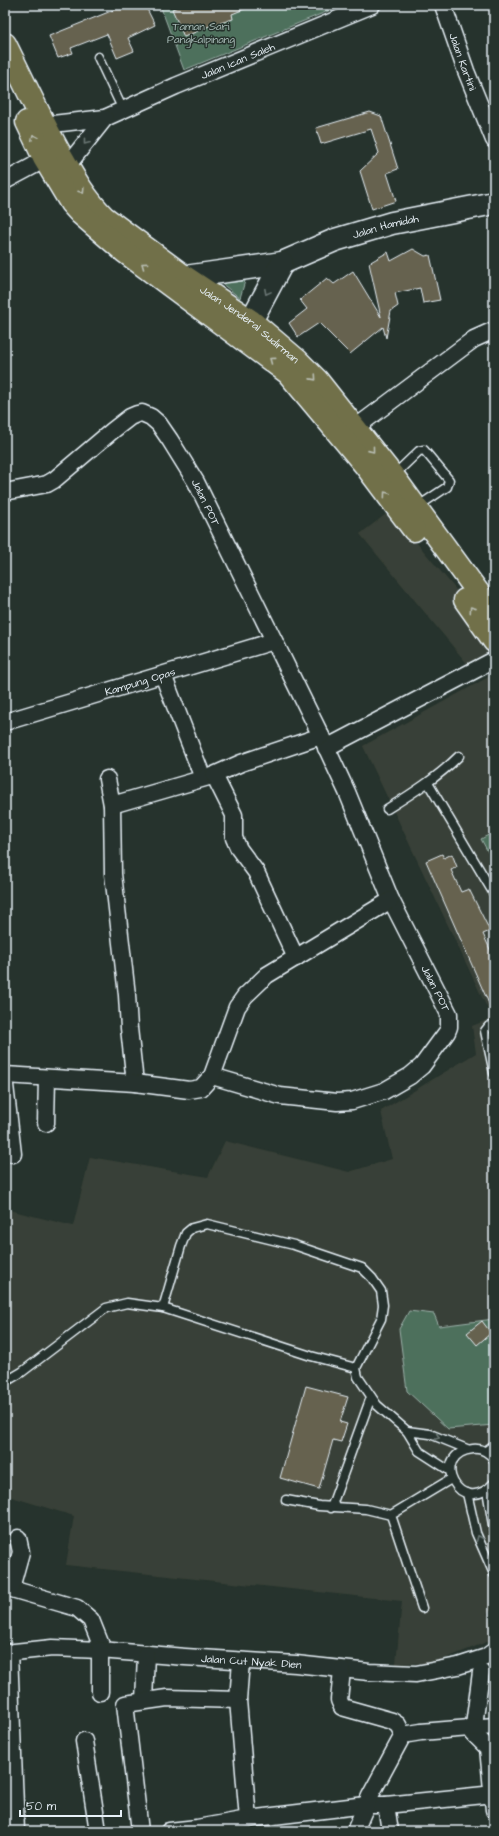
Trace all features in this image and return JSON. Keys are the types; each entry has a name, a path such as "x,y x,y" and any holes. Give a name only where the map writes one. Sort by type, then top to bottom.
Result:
{"highway":[{"name":"Jalan Jenderal Sudirman","path":"5,44 44,125 86,198 104,217 288,373 346,425 393,476 409,512 454,584 494,641"},
{"name":"Jalan Jenderal Sudirman","path":"5,77 44,158 71,203 81,214 125,252 251,322 298,361 317,380 346,425 409,512 494,614"}],"main road":[{"name":"Jalan Hamidah","path":"180,282 282,263 335,240 392,223 494,203"},
{"path":"251,322 282,263"}],"street":[{"name":"Jalan Ican Saleh","path":"44,125 105,118 176,86 372,5"},
{"name":"Jalan Kartini","path":"443,5 468,77 494,140"},
{"name":"Jalan Ican Saleh","path":"67,166 105,118"},
{"path":"5,181 33,166 44,158"},
{"path":"346,425 474,340 494,330"},
{"name":"Jalan POT","path":"5,492 47,484 54,480 130,417 142,413 146,414 159,424 196,482 323,742 359,821 391,900 449,1014 449,1027 447,1032 422,1066 410,1076 384,1091 352,1101 337,1102 280,1096 212,1076"},
{"name":"Kampung Opas","path":"5,722 274,641"},
{"path":"112,804 208,777 241,763 323,742 494,660"},
{"path":"163,675 208,777 234,815 234,838 239,849 256,872 296,958"},
{"path":"107,779 112,804 113,874 127,995 135,1083"},
{"path":"5,1076 135,1083 189,1090 201,1088 212,1076 237,1007 267,975 391,900"},
{"path":"46,1123 47,1078"},
{"path":"5,1085 13,1154"},
{"path":"18,1538 21,1552 8,1588 77,1608 91,1620 96,1629 102,1650 100,1692"},
{"name":"Jalan Cut Nyak Dien","path":"7,1653 52,1648 102,1650 296,1664 342,1670 394,1674 422,1673 458,1666 486,1657 494,1652"},
{"path":"7,1653 16,1829"},
{"path":"144,1701 146,1654"},
{"path":"241,1661 238,1700 247,1813"},
{"path":"342,1670 339,1700 342,1707 392,1720 398,1725 403,1734"},
{"path":"169,1831 197,1828 247,1813 368,1801 386,1805 493,1795 488,1748 474,1734 473,1728 481,1672"},
{"path":"140,1826 125,1704 167,1698 238,1700"},
{"path":"403,1734 494,1726"},
{"path":"355,1831 368,1801 403,1734"},
{"path":"84,1741 97,1827"},
{"path":"386,1805 390,1831"}],"lane":[{"path":"98,57 123,110"},
{"path":"393,476 419,452 424,450 449,480 447,486 409,512"},
{"path":"387,809 428,783 444,771 459,756"},
{"path":"428,783 494,894"},
{"path":"494,1024 489,1026 485,1031 494,1074"},
{"path":"163,1308 186,1233 192,1228 207,1224 294,1245 362,1268 372,1278 381,1291 383,1305 381,1319 356,1368 358,1377 376,1405 406,1431 419,1451 451,1475 455,1485 460,1491 467,1494 478,1494 487,1490 494,1483"},
{"path":"6,1381 22,1372 106,1308 127,1303 163,1308 311,1356 356,1368"},
{"path":"332,1508 371,1397"},
{"path":"406,1431 430,1434 467,1450"},
{"path":"486,1451 494,1445"},
{"path":"286,1500 332,1508 366,1509 391,1515 451,1475 455,1458 460,1452 476,1448 486,1451 494,1460"},
{"path":"487,1490 494,1531"},
{"path":"467,1494 476,1533 494,1574"},
{"path":"391,1515 422,1608"}],"shaded area":[{"path":"390,511 494,635 494,654 469,666 360,534"},
{"path":"494,674 494,1609 487,1613 494,1632 494,1639 434,1663 396,1664 402,1601 66,1565 74,1516 5,1495 5,1209 73,1226 90,1157 208,1177 225,1141 349,1172 392,1159 381,1111 476,1053 472,1026 492,1018 363,746"}],"green space":[{"name":"Taman Sari Pangkalpinang","path":"160,5 343,5 184,70"},
{"path":"245,281 240,298 221,283"},
{"path":"494,832 494,863 481,839"},
{"path":"409,1311 434,1314 439,1326 494,1319 494,1425 448,1429 407,1391 399,1329"}],"building":[{"path":"126,5 145,5 155,25 128,38 134,51 117,58 107,34 71,48 73,53 58,58 49,36"},
{"path":"183,5 252,6 232,14 233,19 214,24 184,37 172,9"},
{"path":"370,112 381,116 398,169 387,173 396,201 372,209 360,171 379,153 371,129 321,144 316,128"},
{"path":"413,249 425,256 430,255 440,300 423,303 420,288 395,293 398,306 391,311 386,338 383,327 350,354 319,323 298,337 289,323 307,309 300,300 327,278 334,284 353,271 381,317 369,263 388,252 391,261"},
{"path":"442,854 444,858 452,854 457,867 451,870 461,892 469,889 490,931 483,934 494,958 494,1015 426,861"},
{"path":"482,1321 491,1333 477,1345 467,1333"},
{"path":"306,1386 348,1397 340,1422 347,1424 341,1442 333,1440 319,1489 280,1478"}]}
